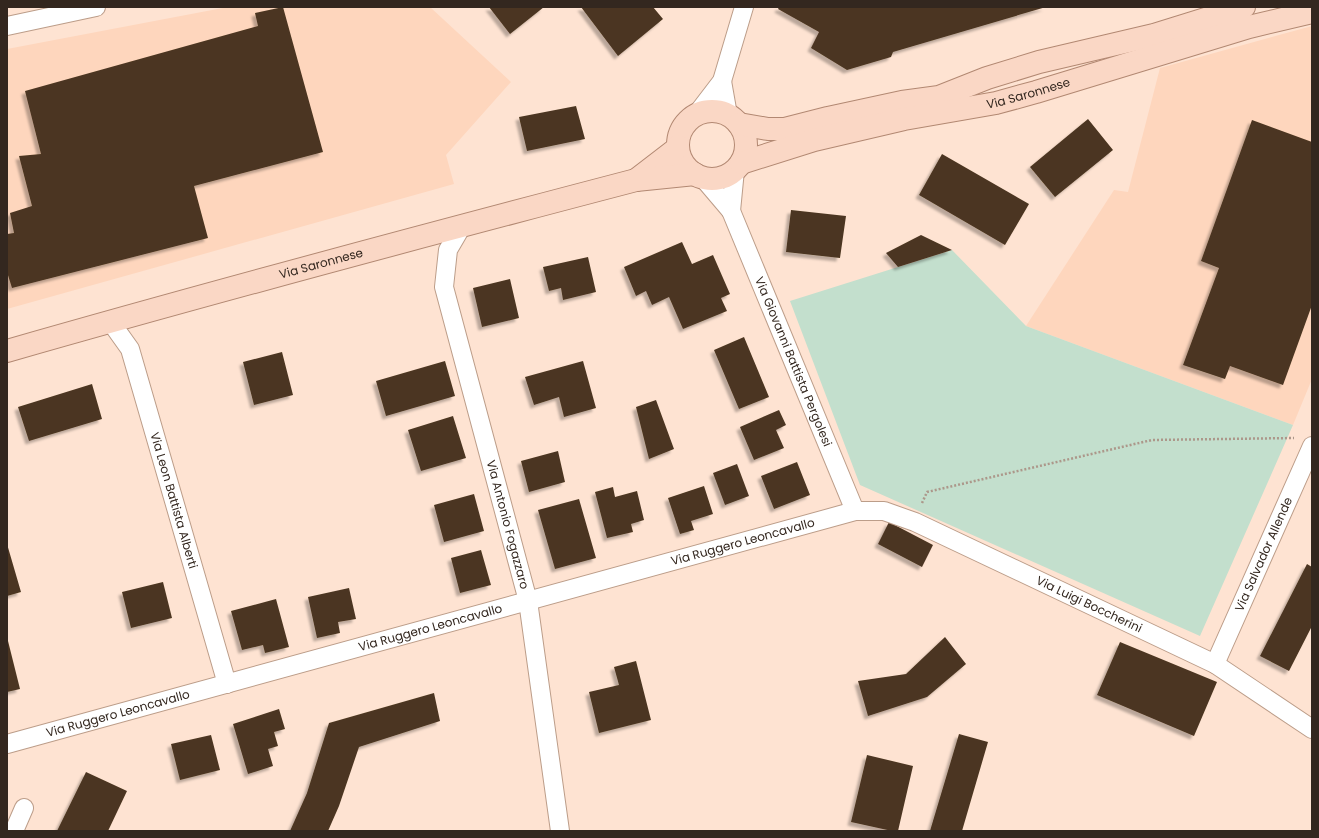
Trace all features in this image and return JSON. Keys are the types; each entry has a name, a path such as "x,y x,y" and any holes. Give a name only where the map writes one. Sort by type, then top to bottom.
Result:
{"main road":[{"name":"Via Saronnese","path":"696,115 714,111 733,119 768,129 785,129 902,102 939,97 987,78 1039,62 1154,35 1244,7"},
{"name":"Via Saronnese","path":"7,351 110,321 636,180 699,176 718,178 727,175 738,167 814,140 904,119 996,103 1249,27 1312,12"},
{"path":"696,115 683,128 679,137 678,146 681,159 685,165 699,176"},
{"path":"733,119 744,133 746,143 745,154 738,167"},
{"name":"Via Saronnese","path":"636,180 675,150 678,146"}],"street":[{"path":"7,26 96,7"},
{"path":"696,115 722,82 740,10"},
{"path":"722,82 733,119"},
{"name":"Via Giovanni Battista Pergolesi","path":"731,211 738,167"},
{"name":"Via Giovanni Battista Pergolesi","path":"699,176 731,211 855,512"},
{"name":"Via Antonio Fogazzaro","path":"462,226 448,250 444,287 528,601 560,831"},
{"name":"Via Leon Battista Alberti","path":"110,321 130,349 227,684"},
{"name":"Via Salvador Allende","path":"1215,664 1312,446"},
{"name":"Via Luigi Boccherini","path":"855,512 884,511 915,522 1215,664 1312,729"},
{"name":"Via Ruggero Leoncavallo","path":"7,744 855,512"},
{"path":"14,831 24,808"}],"path":[{"path":"915,522 927,492 1152,440 1296,438"}],"shaded area":[{"path":"228,7 430,7 511,82 446,155 454,184 7,309 7,49"},
{"path":"1312,26 1312,379 1293,425 1026,326 1114,190 1128,192 1160,68"}],"green space":[{"path":"952,250 1026,326 1293,425 1200,636 860,485 790,301"}],"building":[{"path":"283,7 323,152 194,186 208,238 12,288 7,272 7,234 14,233 10,213 32,206 19,156 41,154 25,91 258,26 255,13"},
{"path":"489,7 544,7 510,34"},
{"path":"581,7 653,7 663,19 618,56"},
{"path":"779,7 1046,7 893,52 891,57 847,70 811,48 819,32 778,9"},
{"path":"576,106 585,139 527,151 519,117"},
{"path":"1088,119 1113,150 1055,197 1030,167"},
{"path":"1252,120 1312,142 1312,305 1283,385 1230,366 1225,379 1183,365 1219,268 1201,261"},
{"path":"942,154 1029,204 1005,245 919,195"},
{"path":"791,210 846,216 840,258 786,252"},
{"path":"921,235 952,250 898,267 886,253"},
{"path":"682,242 692,264 713,255 730,294 721,298 727,311 683,329 669,297 652,305 646,291 636,296 624,267"},
{"path":"588,257 596,292 563,300 561,288 549,291 543,267"},
{"path":"510,279 519,318 482,327 473,288"},
{"path":"744,337 769,397 739,409 714,350"},
{"path":"282,352 293,395 254,405 243,362"},
{"path":"445,361 455,396 386,416 376,381"},
{"path":"583,361 596,408 564,417 559,397 534,405 525,377"},
{"path":"92,384 102,419 29,441 18,407"},
{"path":"656,400 674,449 649,459 636,407"},
{"path":"779,410 786,425 776,430 784,448 754,460 740,427"},
{"path":"453,416 466,458 421,471 408,430"},
{"path":"558,451 565,482 529,492 521,461"},
{"path":"797,462 810,495 774,509 761,476"},
{"path":"737,464 749,496 725,505 713,473"},
{"path":"704,486 713,514 691,521 694,530 680,534 668,498"},
{"path":"613,487 615,497 637,491 644,520 631,524 633,532 607,538 595,492"},
{"path":"474,494 484,531 444,542 434,505"},
{"path":"579,499 596,558 555,569 538,510"},
{"path":"889,522 933,545 922,567 878,544"},
{"path":"7,544 21,592 7,596"},
{"path":"481,550 491,585 460,593 451,558"},
{"path":"1307,564 1312,567 1312,626 1289,671 1260,656"},
{"path":"163,582 172,618 131,628 122,592"},
{"path":"349,588 356,619 338,622 340,633 317,638 308,597"},
{"path":"276,599 289,647 265,653 263,645 242,650 231,611"},
{"path":"7,637 20,689 7,692"},
{"path":"945,637 966,664 927,697 868,716 858,681 906,674"},
{"path":"1120,642 1217,682 1194,736 1097,695"},
{"path":"636,661 651,720 599,733 589,692 619,685 614,667"},
{"path":"434,693 440,721 359,747 339,806 328,831 290,831 307,793 329,723"},
{"path":"279,709 285,729 274,732 278,746 268,749 273,766 248,774 233,724"},
{"path":"959,734 988,742 962,831 930,831"},
{"path":"211,735 220,770 180,780 171,744"},
{"path":"867,755 913,766 898,831 851,822"},
{"path":"86,772 127,791 108,831 57,831"}]}
